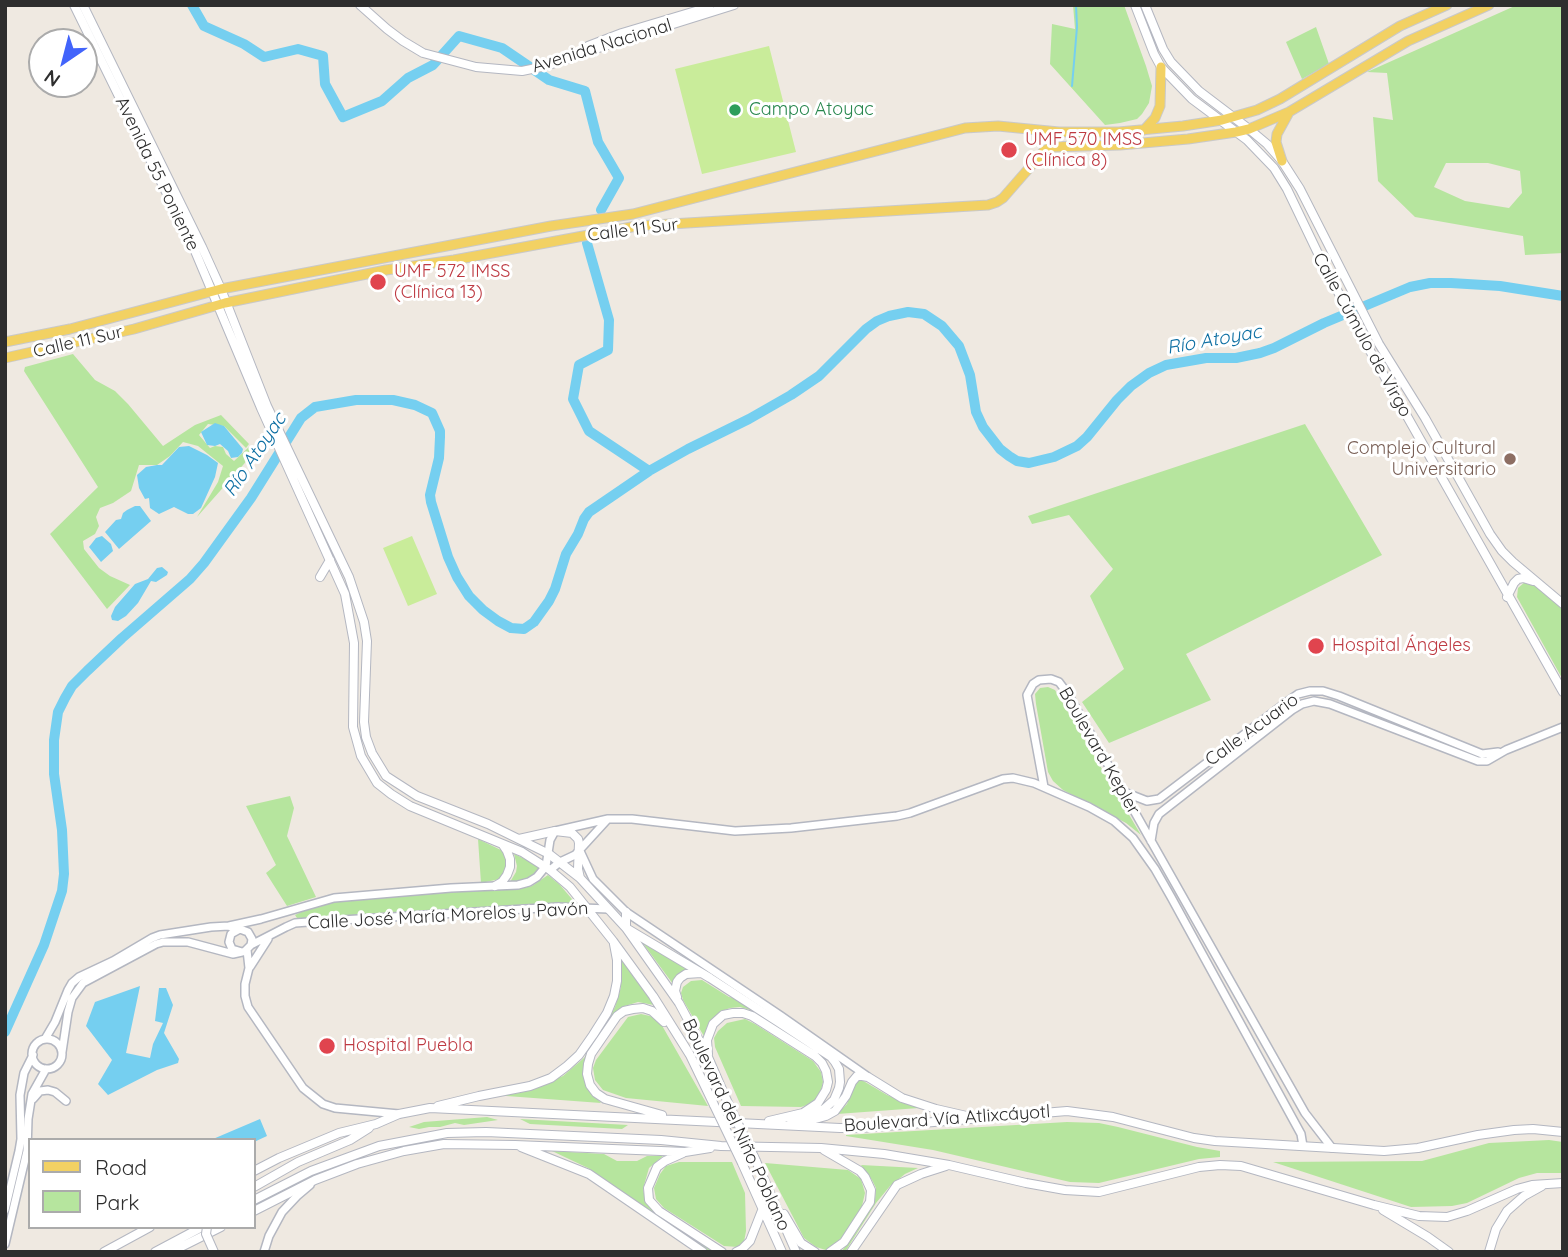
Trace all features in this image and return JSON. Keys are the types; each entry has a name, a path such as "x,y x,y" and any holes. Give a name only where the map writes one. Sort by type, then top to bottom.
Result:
{"main road":[{"name":"Avenida 55 Poniente","path":"74,5 217,290"},
{"name":"Avenida 55 Poniente","path":"83,5 202,247 221,305"},
{"name":"Avenida Nacional","path":"360,5 403,41 424,51 447,58 505,68 537,66 733,5"},
{"name":"Avenida Nacional","path":"366,5 424,51"},
{"name":"Avenida Nacional","path":"537,66 622,33 715,5"},
{"name":"Calle Cúmulo de Virgo","path":"1135,5 1161,67 1192,99 1222,120 1260,152 1274,168 1369,349 1563,692"},
{"name":"Calle Cúmulo de Virgo","path":"1145,5 1171,62 1199,91 1249,129 1282,160 1300,189 1379,344 1425,418 1490,534 1513,562 1563,604"},
{"name":"Calle 11 Sur","path":"5,342 70,329 217,290 540,228 633,214 965,128 998,126 1059,132 1144,130 1222,120 1257,110 1280,99 1400,26 1447,5"},
{"name":"Calle 11 Sur","path":"5,358 134,330 221,305 386,270 637,226 988,205 1003,198 1044,151 1051,147 1188,139 1249,129 1289,112 1408,41 1489,5"},
{"path":"1144,130 1155,118 1160,106 1161,67"},
{"path":"1282,160 1276,142 1277,134 1289,112"},
{"path":"1184,126 1188,139"},
{"name":"Boulevard del Niño Poblano","path":"221,305 299,482 349,577 364,622 367,641 364,722 366,737 376,761 386,776 416,796 488,824 549,854 580,878 625,928 679,1003 708,1057 796,1252"},
{"name":"Boulevard del Niño Poblano","path":"299,482 345,594 354,643 353,727 361,756 369,771 377,783 410,806 522,852 548,868 570,887 653,996 690,1055 782,1252"},
{"path":"1450,493 1458,489 1475,507"},
{"path":"320,577 330,560"},
{"path":"1507,597 1518,579 1530,579 1542,586"},
{"path":"519,839 555,831 576,836 579,843 580,878"},
{"path":"494,840 502,844 510,859 507,875 495,886"},
{"path":"626,912 625,928 778,1022 835,1062 839,1069 840,1082 834,1100 791,1125"},
{"path":"430,1108 530,1086 551,1078 567,1066 579,1055 593,1035 614,996 617,960 613,941"},
{"path":"679,1003 675,991 677,982 686,974 701,973"},
{"path":"678,1119 605,1099 590,1085 587,1064 617,1016 633,1009 652,1011 660,1016 690,1055"},
{"path":"708,1057 707,1040 713,1024 723,1015 743,1013 752,1016 822,1063 828,1082 823,1098 818,1103 803,1112 760,1123"},
{"path":"791,1125 835,1111 857,1076 868,1077 902,1098 979,1118"},
{"name":"Boulevard Vía Atlixcáyotl","path":"256,1170 339,1133 376,1124 399,1114 430,1108 861,1128 1048,1111 1082,1112 1215,1141 1384,1151 1418,1148 1514,1130 1563,1132"},
{"path":"256,1186 298,1162 351,1140 376,1124"},
{"name":"Boulevard Vía Atlixcáyotl","path":"256,1199 311,1171 353,1154 447,1133 499,1132 661,1140 721,1146 821,1148 884,1154 949,1165"},
{"path":"256,1210 315,1180 357,1164 404,1151 444,1144 685,1152 721,1146"},
{"path":"515,1145 589,1174 703,1252"},
{"path":"821,1148 860,1171 871,1190 870,1202 844,1242 830,1252"},
{"path":"685,1152 657,1167 648,1188 649,1200 659,1211 722,1252"},
{"path":"851,1252 897,1185 949,1165 1058,1189 1099,1192 1199,1167 1241,1166 1374,1205 1419,1216 1447,1217 1517,1189 1563,1183"},
{"path":"766,1184 801,1243 814,1252"},
{"path":"1489,1252 1496,1229 1507,1211 1524,1196 1546,1184"},
{"path":"1374,1205 1449,1252"},
{"path":"736,1252 751,1241 763,1208"},
{"path":"104,1252 146,1229"},
{"path":"155,1252 200,1229"},
{"path":"205,1229 214,1252"},
{"path":"172,1252 217,1229"}],"street":[{"name":"Boulevard Kepler","path":"1303,1146 1301,1134 1156,869 1133,838 1114,821 1044,787 1027,695 1033,684 1039,680 1046,678 1062,685 1305,1113 1332,1148"},
{"name":"Calle Acuario","path":"1124,792 1147,801 1159,799 1288,701 1298,694 1310,691 1323,691 1339,696 1482,754 1506,750"},
{"name":"Calle Acuario","path":"1151,841 1154,823 1159,814 1302,704 1314,701 1330,704 1473,761 1487,761 1506,750 1562,729"},
{"path":"1209,761 1217,769"},
{"path":"548,868 550,840 555,831 608,819 632,819 735,831 791,828 910,813 1003,779 1034,782 1044,787"},
{"path":"560,862 571,858 608,819"},
{"path":"579,850 593,879 626,912 868,1077"},
{"name":"Calle José María Morelos y Pavón","path":"45,1039 72,983 160,935 238,927 334,898 518,885 529,882 560,862"},
{"path":"1168,891 1177,887"},
{"name":"Calle José María Morelos y Pavón","path":"247,949 295,923 558,907 608,909"},
{"path":"247,949 232,949 229,942 231,934 238,927 248,932 252,939 247,949 249,968"},
{"path":"270,936 249,968 245,996 248,1007 303,1088 323,1104 335,1108 399,1114"},
{"path":"33,1055 37,1064 46,1069 58,1065 62,1057 72,998 83,983 156,944 188,942 228,954 247,949"},
{"path":"5,1210 21,1139 20,1095 24,1073 37,1043 45,1039 54,1041 62,1052"},
{"path":"5,1244 27,1151 30,1102 46,1069"},
{"path":"30,1102 40,1091 48,1090 66,1101"},
{"path":"264,1252 282,1212 315,1180"}],"green space":[{"path":"1073,5 1124,5 1152,86 1149,103 1137,119 1105,125 1050,64 1052,24 1075,29"},
{"path":"1517,5 1563,5 1563,253 1525,255 1523,236 1415,217 1378,181 1373,117 1393,120 1387,73 1367,72","holes":["1446,163 1488,163 1520,171 1522,193 1509,208 1465,201 1434,187"]},
{"path":"1316,27 1329,64 1302,79 1286,42"},
{"name":"Campo Atoyac","path":"769,46 796,152 702,174 675,69"},
{"path":"73,354 95,380 115,391 128,404 163,446 195,425 221,415 249,444 246,448 224,426 208,424 199,435 210,448 223,447 234,461 250,446 254,450 197,517 218,482 223,466 198,446 183,442 157,465 139,465 131,491 100,508 96,517 99,526 95,534 83,541 84,549 99,568 130,585 107,609 50,534 98,487 24,371 25,367"},
{"path":"1305,424 1382,555 1186,654 1211,700 1109,743 1082,702 1124,669 1090,596 1113,569 1069,515 1032,524 1028,516"},
{"path":"412,536 437,594 408,606 383,548"},
{"path":"1525,582 1533,583 1563,609 1563,680 1517,597 1518,588"},
{"path":"1040,688 1055,690 1141,835 1126,823 1063,790 1053,781 1048,772 1035,694"},
{"path":"290,796 294,808 287,836 316,897 287,906 266,873 276,865 246,806"},
{"path":"478,839 503,851 507,856 507,868 500,879 481,883"},
{"path":"514,854 541,869 533,877 521,882 510,882 517,866"},
{"path":"548,875 577,905 541,904 302,919 295,915 311,907 339,901 523,888 532,886"},
{"path":"639,938 690,969 673,984"},
{"path":"617,953 654,1005 638,1002 625,1006 611,1020 585,1063 593,1094 601,1103 493,1095 519,1093 563,1076 584,1058 615,1007 621,987"},
{"path":"702,980 757,1012 740,1007 722,1011 707,1027 705,1038 681,993 683,987 691,981"},
{"path":"641,1014 660,1022 708,1106 626,1098 603,1090 595,1080 593,1068 596,1060 628,1017"},
{"path":"745,1019 813,1061 821,1072 823,1082 813,1103 801,1107 741,1106 715,1047 714,1038 727,1023"},
{"path":"860,1079 887,1095 919,1108 837,1114 847,1104 856,1080"},
{"path":"487,1117 498,1120 419,1129 409,1127 424,1122"},
{"path":"520,1119 628,1125 622,1129 530,1124"},
{"path":"1067,1122 1099,1123 1118,1127 1220,1151 1220,1157 1199,1159 1099,1183 1070,1182 933,1150 846,1136 846,1135"},
{"path":"1549,1140 1563,1142 1563,1173 1537,1173 1519,1178 1467,1203 1452,1206 1411,1207 1273,1162 1422,1161 1489,1143"},
{"path":"552,1151 604,1154 617,1161 637,1161 647,1156 663,1156 649,1168 643,1189 645,1198 653,1211 714,1252 710,1252 588,1168"},
{"path":"679,1162 732,1162 745,1193 746,1231 744,1242 738,1247 724,1246 664,1208 656,1199 654,1188 660,1174 666,1166"},
{"path":"765,1163 848,1170 861,1179 865,1193 862,1206 844,1235 829,1251 816,1247 804,1238"},
{"path":"861,1165 918,1168 890,1186 845,1252 841,1252 857,1231 875,1199 876,1188"}],"water":[{"path":"215,423 224,426 243,449 238,457 231,458 220,444 207,445 201,432"},
{"path":"189,446 218,463 215,477 201,508 193,514 174,507 159,514 150,508 149,498 145,499 139,488 137,475 146,467 162,465 179,447"},
{"path":"140,506 151,521 119,549 105,532 116,520 121,519 123,513"},
{"path":"102,536 111,544 113,551 101,562 89,547 96,538"},
{"path":"162,567 168,572 167,575 156,582 151,581 138,603 126,616 118,621 112,620 115,607 135,584 148,579 157,568"},
{"path":"140,986 126,1053 150,1058 163,1023 155,1021 159,988 166,988 173,1005 164,1033 179,1059 178,1063 157,1070 108,1095 98,1084 112,1060 86,1026 95,1002"},
{"path":"260,1119 267,1136 256,1141 256,1138 215,1138"}],"waterway":[{"name":"Río Atoyac","path":"192,5 204,26 244,44 264,57 298,49 323,56 325,84 343,117 382,101 408,78 433,65 459,36 502,48 549,80 585,91 598,142 619,178 601,210"},
{"path":"1072,86 1076,5"},
{"name":"Río Atoyac","path":"587,243 609,320 608,350 579,365 573,399 589,431 649,471"},
{"name":"Río Atoyac","path":"5,1032 44,945 62,891 62,830 54,774 54,740 58,712 72,686 190,579 204,563 251,498 301,418 315,407 356,400 393,400 415,405 432,413 440,437 439,458 430,495 448,557 469,596 483,610 511,628 524,629 534,622 549,601 566,554 589,512 649,471 791,395 819,376 866,329 889,316 908,312 924,314 942,326 959,346 970,375 976,412 983,427 1000,449 1017,461 1029,463 1054,457 1077,446 1131,386 1166,365 1260,353 1410,287 1451,283 1500,286 1563,296"}],"place":[{"name":"Campo Atoyac","path":"735,110"},
{"name":"UMF 570 IMSS (Clínica 8)","path":"1009,150"},
{"name":"UMF 572 IMSS (Clínica 13)","path":"378,282"},
{"name":"Complejo Cultural Universitario","path":"1510,459"},
{"name":"Hospital Ángeles","path":"1316,646"},
{"name":"Hospital Puebla","path":"327,1046"}]}
